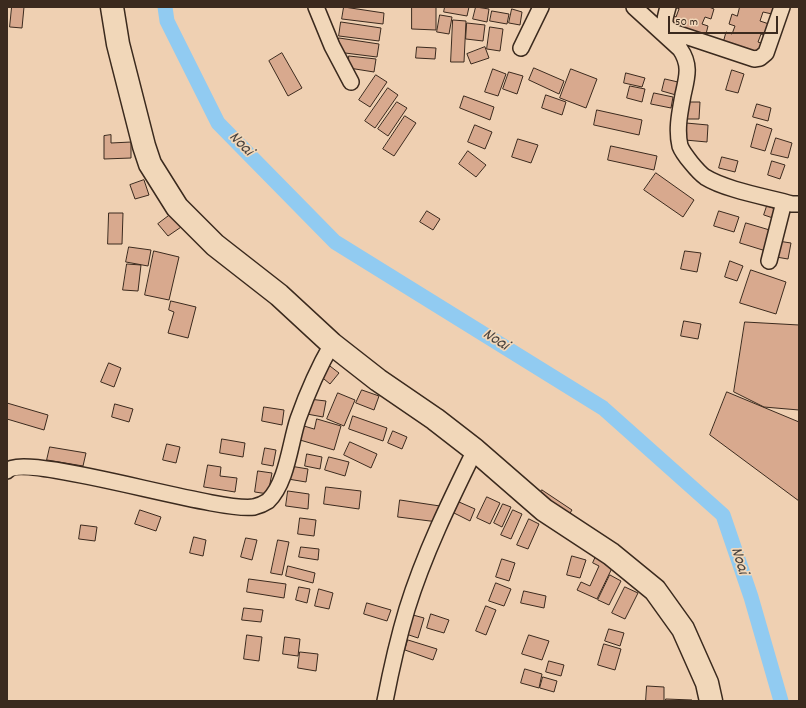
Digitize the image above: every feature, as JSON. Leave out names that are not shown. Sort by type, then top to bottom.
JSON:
[{"type":"street","points":[[112,7],[118,44],[144,146],[150,164],[177,207],[215,245],[279,295],[332,344],[378,380],[435,419],[475,450],[544,510],[611,554],[655,590],[683,629],[707,683],[711,701]]},
{"type":"street","points":[[316,7],[332,46],[351,82]]},
{"type":"street","points":[[522,48],[541,7]]},
{"type":"street","points":[[634,7],[680,48],[687,63],[687,77],[678,123],[680,147],[689,161],[704,176],[728,187],[792,203],[769,261]]},
{"type":"street","points":[[668,7],[665,24],[667,28],[673,32],[754,59],[760,58],[766,53],[782,7]]},
{"type":"street","points":[[7,471],[9,468],[15,467],[44,469],[116,482],[215,503],[238,507],[255,507],[267,502],[276,491],[283,474],[310,385],[332,344]]},
{"type":"street","points":[[385,701],[407,609],[428,552],[475,450]]},
{"type":"building","points":[[12,7],[24,7],[22,28],[10,27]]},
{"type":"building","points":[[344,7],[384,13],[383,24],[342,19]]},
{"type":"building","points":[[412,7],[436,7],[436,30],[412,29]]},
{"type":"building","points":[[445,7],[469,7],[467,16],[444,12]]},
{"type":"building","points":[[476,7],[489,9],[487,22],[473,19]]},
{"type":"building","points":[[674,7],[709,7],[714,9],[711,19],[705,17],[702,24],[708,26],[705,38],[668,27],[672,15],[676,17],[679,9]]},
{"type":"building","points":[[740,7],[775,7],[772,14],[763,12],[760,21],[769,24],[765,36],[761,34],[758,42],[763,44],[759,55],[723,43],[726,32],[732,34],[735,26],[729,24],[732,14],[737,16]]},
{"type":"building","points":[[512,9],[522,12],[520,25],[509,23]]},
{"type":"building","points":[[492,11],[509,14],[507,24],[490,21]]},
{"type":"building","points":[[440,15],[452,17],[449,34],[437,32]]},
{"type":"building","points":[[453,20],[466,21],[464,62],[451,62]]},
{"type":"building","points":[[341,22],[381,28],[379,41],[339,36]]},
{"type":"building","points":[[467,23],[485,25],[483,41],[466,39]]},
{"type":"building","points":[[490,27],[503,29],[500,51],[487,49]]},
{"type":"building","points":[[339,38],[379,44],[377,57],[337,52]]},
{"type":"building","points":[[417,47],[436,48],[435,59],[416,58]]},
{"type":"building","points":[[485,47],[489,58],[471,64],[467,54]]},
{"type":"building","points":[[282,53],[302,88],[288,96],[269,61]]},
{"type":"building","points":[[349,56],[376,59],[374,72],[349,68]]},
{"type":"building","points":[[534,68],[564,81],[559,94],[529,80]]},
{"type":"building","points":[[493,69],[506,74],[498,96],[485,92]]},
{"type":"building","points":[[571,69],[597,79],[586,108],[560,98]]},
{"type":"building","points":[[732,70],[744,74],[738,93],[726,90]]},
{"type":"building","points":[[509,72],[523,76],[517,94],[503,89]]},
{"type":"building","points":[[626,73],[645,78],[642,87],[624,83]]},
{"type":"building","points":[[376,75],[387,82],[370,107],[359,100]]},
{"type":"building","points":[[665,79],[678,82],[676,95],[662,91]]},
{"type":"building","points":[[630,86],[645,89],[642,102],[627,98]]},
{"type":"building","points":[[388,88],[398,95],[375,128],[365,121]]},
{"type":"building","points":[[654,93],[673,97],[671,108],[651,104]]},
{"type":"building","points":[[546,95],[566,102],[562,115],[542,108]]},
{"type":"building","points":[[464,96],[494,107],[490,120],[460,108]]},
{"type":"building","points":[[397,102],[407,108],[388,136],[378,129]]},
{"type":"building","points":[[685,102],[700,102],[699,119],[685,119]]},
{"type":"building","points":[[757,104],[771,108],[768,121],[753,117]]},
{"type":"building","points":[[597,110],[642,120],[639,135],[594,125]]},
{"type":"building","points":[[405,116],[416,123],[394,156],[383,149]]},
{"type":"building","points":[[686,123],[708,125],[707,142],[685,140]]},
{"type":"building","points":[[757,124],[772,129],[765,151],[751,147]]},
{"type":"building","points":[[475,125],[492,132],[485,149],[468,142]]},
{"type":"building","points":[[111,135],[111,143],[131,142],[131,158],[104,159],[104,136]]},
{"type":"building","points":[[776,138],[792,143],[788,158],[771,154]]},
{"type":"building","points":[[518,139],[538,145],[531,163],[512,157]]},
{"type":"building","points":[[611,146],[657,156],[654,170],[608,160]]},
{"type":"building","points":[[468,151],[486,165],[476,177],[459,164]]},
{"type":"building","points":[[722,157],[738,161],[735,172],[719,168]]},
{"type":"building","points":[[772,161],[785,165],[780,179],[768,175]]},
{"type":"building","points":[[656,173],[694,200],[683,217],[644,190]]},
{"type":"building","points":[[144,180],[149,195],[135,199],[130,185]]},
{"type":"building","points":[[767,206],[779,210],[776,219],[764,215]]},
{"type":"building","points":[[427,211],[440,219],[433,230],[420,222]]},
{"type":"building","points":[[719,211],[739,217],[734,232],[714,226]]},
{"type":"building","points":[[174,212],[184,225],[168,236],[158,224]]},
{"type":"building","points":[[109,213],[123,213],[122,244],[108,244]]},
{"type":"building","points":[[746,223],[773,231],[766,251],[740,243]]},
{"type":"building","points":[[778,241],[791,243],[788,259],[776,257]]},
{"type":"building","points":[[129,247],[151,250],[148,266],[126,262]]},
{"type":"building","points":[[154,251],[179,257],[169,300],[145,295]]},
{"type":"building","points":[[685,251],[701,253],[697,272],[681,269]]},
{"type":"building","points":[[730,261],[743,266],[737,281],[725,277]]},
{"type":"building","points":[[127,264],[141,265],[138,291],[123,290]]},
{"type":"building","points":[[751,270],[786,282],[776,314],[740,303]]},
{"type":"building","points":[[171,301],[196,307],[188,338],[168,333],[174,312],[169,310]]},
{"type":"building","points":[[684,321],[701,324],[698,339],[681,336]]},
{"type":"building","points":[[745,322],[799,325],[799,410],[764,407],[734,392]]},
{"type":"building","points":[[109,363],[121,368],[114,387],[101,382]]},
{"type":"building","points":[[326,363],[339,373],[330,384],[318,374]]},
{"type":"building","points":[[362,390],[379,396],[374,410],[356,403]]},
{"type":"building","points":[[727,392],[799,422],[799,501],[710,435]]},
{"type":"building","points":[[338,393],[355,400],[344,426],[327,419]]},
{"type":"building","points":[[309,399],[326,401],[323,417],[307,414]]},
{"type":"building","points":[[7,403],[48,415],[44,430],[7,419]]},
{"type":"building","points":[[115,404],[133,409],[129,422],[112,417]]},
{"type":"building","points":[[264,407],[284,410],[282,425],[262,421]]},
{"type":"building","points":[[353,416],[387,428],[383,441],[349,429]]},
{"type":"building","points":[[317,419],[341,426],[334,450],[300,440],[304,426],[314,429]]},
{"type":"building","points":[[393,431],[407,437],[402,449],[388,443]]},
{"type":"building","points":[[222,439],[245,443],[243,457],[220,453]]},
{"type":"building","points":[[350,442],[377,454],[371,468],[344,455]]},
{"type":"building","points":[[167,444],[180,447],[176,463],[163,460]]},
{"type":"building","points":[[50,447],[86,453],[83,466],[47,460]]},
{"type":"building","points":[[265,448],[276,450],[273,466],[262,464]]},
{"type":"building","points":[[307,454],[322,457],[320,469],[305,466]]},
{"type":"building","points":[[329,457],[349,462],[345,476],[325,470]]},
{"type":"building","points":[[208,465],[221,467],[220,476],[237,478],[235,492],[204,487]]},
{"type":"building","points":[[290,466],[308,469],[306,482],[288,479]]},
{"type":"building","points":[[258,471],[272,473],[268,494],[255,492]]},
{"type":"building","points":[[326,487],[361,491],[359,509],[324,504]]},
{"type":"building","points":[[542,490],[572,510],[565,521],[535,501]]},
{"type":"building","points":[[288,491],[309,494],[308,509],[286,506]]},
{"type":"building","points":[[487,497],[500,503],[490,524],[477,518]]},
{"type":"building","points":[[400,500],[440,506],[438,522],[398,517]]},
{"type":"building","points":[[459,502],[475,509],[470,521],[454,513]]},
{"type":"building","points":[[503,504],[511,507],[502,527],[494,523]]},
{"type":"building","points":[[140,510],[161,517],[156,531],[135,524]]},
{"type":"building","points":[[513,510],[522,514],[511,539],[501,535]]},
{"type":"building","points":[[300,518],[316,520],[314,536],[298,534]]},
{"type":"building","points":[[529,519],[539,524],[528,549],[517,545]]},
{"type":"building","points":[[81,525],[97,527],[95,541],[79,539]]},
{"type":"building","points":[[194,537],[206,540],[203,556],[190,553]]},
{"type":"building","points":[[246,538],[257,540],[252,560],[241,557]]},
{"type":"building","points":[[278,540],[289,542],[282,575],[271,573]]},
{"type":"building","points":[[301,547],[319,549],[318,560],[299,557]]},
{"type":"building","points":[[572,556],[586,560],[580,578],[567,575]]},
{"type":"building","points":[[596,556],[614,564],[597,599],[577,590],[581,582],[590,586],[599,566],[593,563]]},
{"type":"building","points":[[502,559],[515,563],[509,581],[496,577]]},
{"type":"building","points":[[288,566],[315,573],[313,583],[286,576]]},
{"type":"building","points":[[610,575],[621,581],[609,605],[598,600]]},
{"type":"building","points":[[249,579],[286,584],[284,598],[247,592]]},
{"type":"building","points":[[496,583],[511,589],[504,606],[489,601]]},
{"type":"building","points":[[299,587],[310,589],[307,603],[296,600]]},
{"type":"building","points":[[625,587],[638,593],[625,619],[612,613]]},
{"type":"building","points":[[319,589],[333,593],[329,609],[315,606]]},
{"type":"building","points":[[524,591],[546,596],[544,608],[521,603]]},
{"type":"building","points":[[367,603],[391,610],[387,621],[364,614]]},
{"type":"building","points":[[486,606],[496,610],[486,635],[476,631]]},
{"type":"building","points":[[244,608],[263,610],[261,622],[242,620]]},
{"type":"building","points":[[431,614],[449,620],[444,633],[427,628]]},
{"type":"building","points":[[413,615],[424,618],[418,638],[406,634]]},
{"type":"building","points":[[609,629],[624,633],[620,646],[605,641]]},
{"type":"building","points":[[247,635],[262,637],[259,661],[244,659]]},
{"type":"building","points":[[529,635],[549,641],[542,660],[522,654]]},
{"type":"building","points":[[285,637],[300,639],[298,656],[283,654]]},
{"type":"building","points":[[408,640],[437,649],[433,660],[405,650]]},
{"type":"building","points":[[604,644],[621,649],[615,670],[598,665]]},
{"type":"building","points":[[300,652],[318,654],[316,671],[298,668]]},
{"type":"building","points":[[549,661],[564,665],[561,676],[546,672]]},
{"type":"building","points":[[525,669],[542,674],[539,688],[521,683]]},
{"type":"building","points":[[543,677],[557,681],[554,692],[540,688]]},
{"type":"building","points":[[647,686],[664,687],[664,701],[646,701]]},
{"type":"building","points":[[666,699],[692,700],[692,701],[666,701]]},
{"type":"waterway","name":"Noai","points":[[165,7],[167,21],[218,123],[335,242],[603,408],[723,515],[751,597],[781,701]]}]
